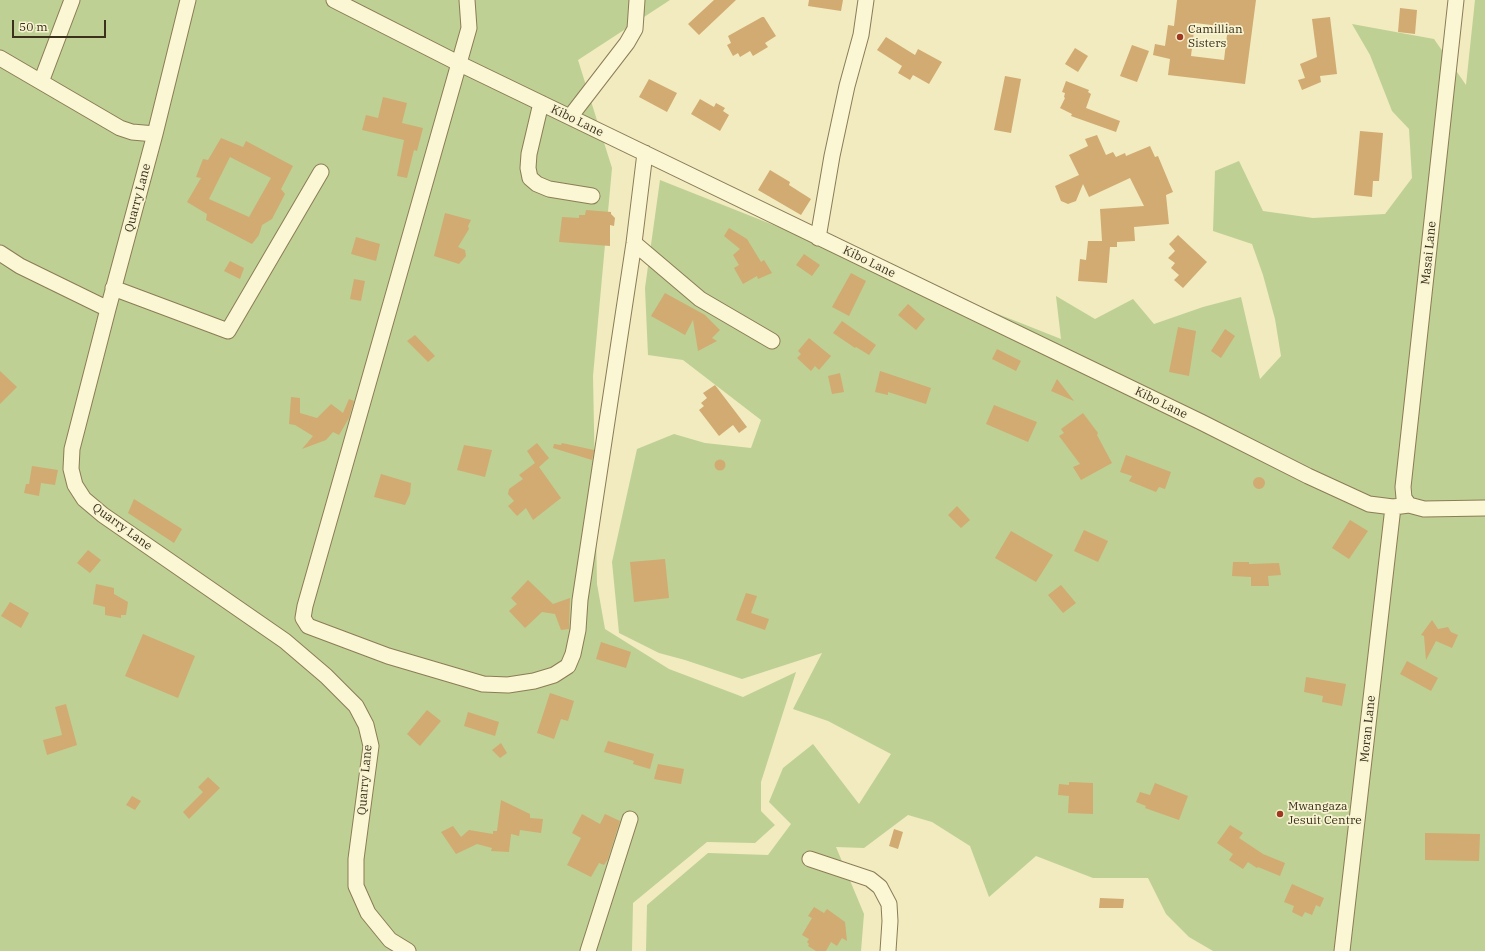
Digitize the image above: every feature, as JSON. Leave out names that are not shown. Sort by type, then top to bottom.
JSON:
[{"type":"street","points":[[41,82],[72,0]]},
{"type":"street","name":"Quarry Lane","points":[[188,0],[155,134],[113,288],[72,449],[71,469],[75,485],[84,499],[103,515],[285,641],[326,676],[356,706],[366,725],[371,746],[356,859],[356,886],[368,913],[390,940],[408,951]]},
{"type":"street","name":"Kibo Lane","points":[[334,0],[458,63],[1201,422],[1308,476],[1369,504],[1393,506],[1409,505],[1424,509],[1485,508]]},
{"type":"street","points":[[467,0],[469,28],[305,606],[303,618],[308,626],[388,656],[483,684],[508,685],[534,681],[554,675],[568,666],[573,654],[578,630],[580,600],[634,244],[645,153]]},
{"type":"street","points":[[570,117],[627,43],[635,29],[638,0]]},
{"type":"street","points":[[818,238],[832,156],[847,86],[861,35],[866,0]]},
{"type":"street","name":"Masai Lane","points":[[1409,505],[1404,498],[1403,487],[1456,0]]},
{"type":"street","points":[[0,58],[120,128],[132,132],[155,134]]},
{"type":"street","points":[[541,103],[529,154],[528,168],[530,178],[536,184],[549,189],[592,196]]},
{"type":"street","points":[[113,288],[228,331],[321,172]]},
{"type":"street","points":[[634,244],[700,299],[772,341]]},
{"type":"street","points":[[0,253],[20,266],[108,309]]},
{"type":"street","name":"Moran Lane","points":[[1342,951],[1393,506]]},
{"type":"street","points":[[588,951],[630,819]]},
{"type":"street","points":[[810,859],[870,879],[880,887],[889,904],[890,921],[888,951]]},
{"type":"green space","points":[[0,0],[670,0],[578,60],[612,168],[593,376],[597,584],[605,629],[669,669],[743,697],[796,672],[761,782],[761,811],[775,825],[755,843],[707,842],[633,903],[632,951],[0,951]]},
{"type":"green space","points":[[1475,0],[1485,0],[1485,951],[1213,951],[1189,937],[1166,914],[1148,878],[1093,878],[1036,856],[989,897],[970,846],[932,822],[908,815],[864,848],[836,847],[864,914],[861,951],[646,951],[647,905],[708,853],[768,855],[791,824],[769,802],[783,768],[813,744],[859,804],[891,754],[828,721],[793,709],[822,653],[742,679],[659,653],[619,633],[612,562],[637,449],[674,434],[705,443],[751,448],[761,420],[683,360],[648,355],[645,288],[660,180],[1061,339],[1056,296],[1095,319],[1133,299],[1154,324],[1203,307],[1241,297],[1260,379],[1281,356],[1275,319],[1263,275],[1252,244],[1213,231],[1215,171],[1239,161],[1263,211],[1313,218],[1385,214],[1412,178],[1409,129],[1392,111],[1370,55],[1352,24],[1434,39],[1466,85]]},
{"type":"building","points":[[714,0],[736,0],[699,35],[688,24]]},
{"type":"building","points":[[809,0],[843,0],[841,11],[808,6]]},
{"type":"building","name":"Camillian Sisters","points":[[1177,0],[1256,0],[1245,84],[1168,75],[1170,59],[1153,55],[1155,44],[1165,46],[1168,25],[1174,26]],"holes":[[[1195,23],[1228,27],[1224,60],[1191,56]]]},
{"type":"building","points":[[1400,8],[1417,10],[1415,34],[1398,32]]},
{"type":"building","points":[[764,17],[776,36],[765,43],[768,47],[753,56],[750,51],[740,57],[738,53],[733,56],[727,45],[731,43],[728,36]]},
{"type":"building","points":[[1330,17],[1337,74],[1320,76],[1321,82],[1302,90],[1298,80],[1305,78],[1300,64],[1317,57],[1312,19]]},
{"type":"building","points":[[886,37],[915,55],[918,49],[942,62],[929,84],[913,75],[910,80],[898,73],[902,66],[877,50]]},
{"type":"building","points":[[1132,45],[1149,51],[1137,82],[1120,76]]},
{"type":"building","points":[[1075,48],[1088,56],[1078,72],[1065,64]]},
{"type":"building","points":[[1005,76],[1021,79],[1011,133],[994,130]]},
{"type":"building","points":[[649,79],[677,93],[667,112],[639,97]]},
{"type":"building","points":[[1066,81],[1089,90],[1088,92],[1091,94],[1086,108],[1120,121],[1116,132],[1071,116],[1072,114],[1060,108],[1065,98],[1065,93],[1062,92]]},
{"type":"building","points":[[383,97],[407,103],[402,123],[423,128],[417,151],[414,150],[407,178],[397,176],[404,140],[362,130],[366,115],[378,118]]},
{"type":"building","points":[[700,99],[714,107],[716,103],[725,108],[723,111],[729,115],[720,131],[691,114]]},
{"type":"building","points":[[1360,131],[1383,133],[1379,181],[1373,181],[1372,197],[1354,195]]},
{"type":"building","points":[[1097,135],[1106,155],[1113,152],[1116,157],[1125,153],[1126,156],[1150,146],[1155,157],[1158,156],[1173,192],[1166,195],[1169,224],[1134,227],[1135,241],[1117,242],[1117,247],[1110,247],[1107,283],[1078,281],[1080,259],[1086,260],[1088,241],[1102,241],[1100,209],[1144,206],[1130,178],[1089,197],[1083,184],[1076,201],[1068,204],[1061,201],[1055,186],[1079,175],[1069,155],[1088,146],[1085,139]]},
{"type":"building","points":[[221,138],[243,147],[246,141],[293,166],[281,189],[285,194],[272,219],[262,225],[259,235],[252,244],[206,220],[207,214],[187,202],[201,178],[196,177],[203,159],[208,160]],"holes":[[[230,157],[271,178],[249,217],[209,199]]]},
{"type":"building","points":[[770,170],[790,182],[789,185],[811,199],[801,215],[758,190]]},
{"type":"building","points":[[586,210],[611,212],[615,218],[614,226],[610,225],[610,246],[559,242],[562,217],[579,218],[579,215],[585,215]]},
{"type":"building","points":[[445,213],[471,220],[468,226],[469,229],[458,247],[465,250],[466,256],[459,264],[434,256]]},
{"type":"building","points":[[729,228],[747,239],[761,262],[764,260],[772,273],[758,279],[757,276],[743,284],[734,268],[739,265],[733,255],[740,249],[724,236]]},
{"type":"building","points":[[1178,235],[1207,262],[1183,288],[1174,280],[1179,275],[1171,268],[1175,263],[1168,258],[1175,251],[1169,244]]},
{"type":"building","points":[[356,237],[380,244],[376,261],[351,254]]},
{"type":"building","points":[[804,254],[820,265],[812,276],[796,265]]},
{"type":"building","points":[[230,261],[244,268],[240,279],[224,271]]},
{"type":"building","points":[[851,273],[866,281],[849,316],[832,307]]},
{"type":"building","points":[[354,279],[365,281],[361,301],[350,299]]},
{"type":"building","points":[[665,293],[705,315],[720,330],[712,338],[717,341],[698,351],[693,320],[685,335],[651,316]]},
{"type":"building","points":[[908,304],[925,319],[916,330],[898,315]]},
{"type":"building","points":[[842,321],[876,345],[869,355],[856,347],[855,348],[833,333]]},
{"type":"building","points":[[1178,327],[1196,331],[1189,376],[1169,372]]},
{"type":"building","points":[[1225,329],[1235,336],[1221,358],[1211,351]]},
{"type":"building","points":[[415,335],[435,356],[428,362],[407,341]]},
{"type":"building","points":[[809,338],[831,356],[819,370],[815,366],[811,371],[797,358],[801,354],[798,351]]},
{"type":"building","points":[[997,349],[1021,361],[1016,371],[992,359]]},
{"type":"building","points":[[0,371],[17,387],[0,404]]},
{"type":"building","points":[[880,371],[931,388],[926,404],[888,392],[888,395],[875,392]]},
{"type":"building","points":[[840,373],[844,392],[832,394],[828,376]]},
{"type":"building","points":[[1057,379],[1074,401],[1051,391]]},
{"type":"building","points":[[715,385],[747,427],[739,433],[733,425],[719,436],[699,410],[704,406],[701,403],[707,398],[703,393]]},
{"type":"building","points":[[291,397],[300,398],[300,413],[317,418],[331,404],[343,413],[349,399],[354,401],[349,418],[339,435],[333,432],[326,440],[302,449],[313,436],[295,425],[289,424]]},
{"type":"building","points":[[994,405],[1037,422],[1028,442],[986,424]]},
{"type":"building","points":[[1083,413],[1098,433],[1097,435],[1112,463],[1081,480],[1073,467],[1080,464],[1059,436],[1064,433],[1061,429]]},
{"type":"building","points":[[537,443],[549,458],[539,467],[561,498],[533,520],[526,508],[517,516],[508,506],[514,501],[508,494],[509,489],[523,479],[519,475],[535,463],[527,451]]},
{"type":"building","points":[[562,443],[594,450],[592,460],[553,448],[554,444],[561,445]]},
{"type":"building","points":[[464,445],[492,450],[485,477],[457,470]]},
{"type":"building","points":[[1126,455],[1171,472],[1165,489],[1159,487],[1156,492],[1129,481],[1132,476],[1120,472]]},
{"type":"building","points":[[720,459],[724,461],[726,465],[724,469],[720,471],[716,469],[714,465],[716,461]]},
{"type":"building","points":[[32,466],[58,470],[55,485],[41,483],[39,496],[24,493],[26,484],[29,484]]},
{"type":"building","points":[[381,474],[411,483],[410,494],[405,505],[374,497]]},
{"type":"building","points":[[1257,477],[1261,477],[1265,483],[1261,489],[1257,489],[1253,485],[1253,481]]},
{"type":"building","points":[[134,499],[182,529],[174,543],[128,513]]},
{"type":"building","points":[[957,506],[970,520],[961,528],[948,515]]},
{"type":"building","points":[[1350,520],[1368,531],[1349,559],[1332,548]]},
{"type":"building","points":[[1084,530],[1108,541],[1098,562],[1074,551]]},
{"type":"building","points":[[1011,531],[1053,555],[1036,582],[995,558]]},
{"type":"building","points":[[88,550],[101,560],[90,573],[77,563]]},
{"type":"building","points":[[665,559],[669,598],[634,602],[630,562]]},
{"type":"building","points":[[1233,562],[1249,562],[1249,564],[1279,563],[1281,575],[1268,576],[1269,586],[1251,586],[1251,577],[1232,576]]},
{"type":"building","points":[[528,580],[553,604],[570,598],[569,629],[561,630],[555,614],[542,612],[525,628],[509,611],[517,604],[511,598]]},
{"type":"building","points":[[96,584],[114,588],[114,594],[128,602],[126,615],[121,615],[121,618],[105,615],[105,607],[93,604]]},
{"type":"building","points":[[1061,585],[1076,603],[1063,613],[1048,595]]},
{"type":"building","points":[[746,593],[757,596],[751,613],[769,619],[765,630],[736,620]]},
{"type":"building","points":[[10,602],[29,613],[21,628],[1,616]]},
{"type":"building","points":[[1432,620],[1438,629],[1448,627],[1451,632],[1458,635],[1452,648],[1436,641],[1426,660],[1424,636],[1421,635]]},
{"type":"building","points":[[143,634],[195,656],[178,698],[125,676]]},
{"type":"building","points":[[601,642],[631,652],[626,668],[596,659]]},
{"type":"building","points":[[1407,661],[1438,678],[1431,691],[1400,674]]},
{"type":"building","points":[[1306,677],[1346,684],[1342,706],[1322,702],[1323,696],[1304,692]]},
{"type":"building","points":[[550,693],[574,701],[568,721],[561,719],[554,739],[537,733]]},
{"type":"building","points":[[66,704],[77,745],[47,755],[43,740],[62,735],[55,707]]},
{"type":"building","points":[[427,710],[441,721],[420,746],[407,734]]},
{"type":"building","points":[[468,712],[499,722],[495,736],[464,726]]},
{"type":"building","points":[[608,741],[654,754],[650,769],[633,764],[634,761],[604,752]]},
{"type":"building","points":[[501,743],[507,753],[500,758],[492,750]]},
{"type":"building","points":[[658,764],[684,769],[681,784],[654,779]]},
{"type":"building","points":[[208,777],[220,788],[189,819],[183,812],[203,792],[198,787]]},
{"type":"building","points":[[1069,782],[1093,783],[1093,814],[1068,813],[1069,796],[1058,795],[1059,784],[1069,785]]},
{"type":"building","points":[[1155,783],[1188,796],[1179,820],[1145,808],[1146,806],[1136,802],[1140,792],[1150,795]]},
{"type":"building","points":[[132,796],[141,801],[135,810],[126,805]]},
{"type":"building","points":[[501,800],[530,814],[530,818],[543,819],[541,833],[520,830],[519,836],[511,834],[509,852],[491,851],[492,848],[477,844],[456,854],[441,832],[453,826],[461,837],[469,830],[493,834],[493,831],[497,831]]},
{"type":"building","points":[[582,814],[600,824],[605,814],[620,821],[608,859],[604,865],[599,863],[591,877],[567,865],[581,838],[572,833]]},
{"type":"building","points":[[1230,825],[1243,833],[1239,838],[1263,854],[1285,863],[1280,876],[1258,867],[1257,868],[1248,862],[1243,869],[1229,860],[1233,854],[1217,843]]},
{"type":"building","points":[[894,829],[903,832],[898,849],[889,846]]},
{"type":"building","points":[[1425,833],[1480,834],[1479,861],[1425,860]]},
{"type":"building","points":[[1292,884],[1324,898],[1320,907],[1316,905],[1312,915],[1305,912],[1302,917],[1292,912],[1294,906],[1284,902]]},
{"type":"building","points":[[1100,898],[1124,899],[1123,908],[1099,908]]},
{"type":"building","points":[[814,907],[824,913],[827,909],[845,922],[847,941],[842,938],[837,946],[831,942],[826,951],[816,951],[808,946],[809,944],[807,942],[809,939],[802,935],[812,918],[808,916]]},
{"type":"place","name":"Camillian Sisters","points":[[1180,37]]},
{"type":"place","name":"Mwangaza Jesuit Centre","points":[[1280,814]]}]
